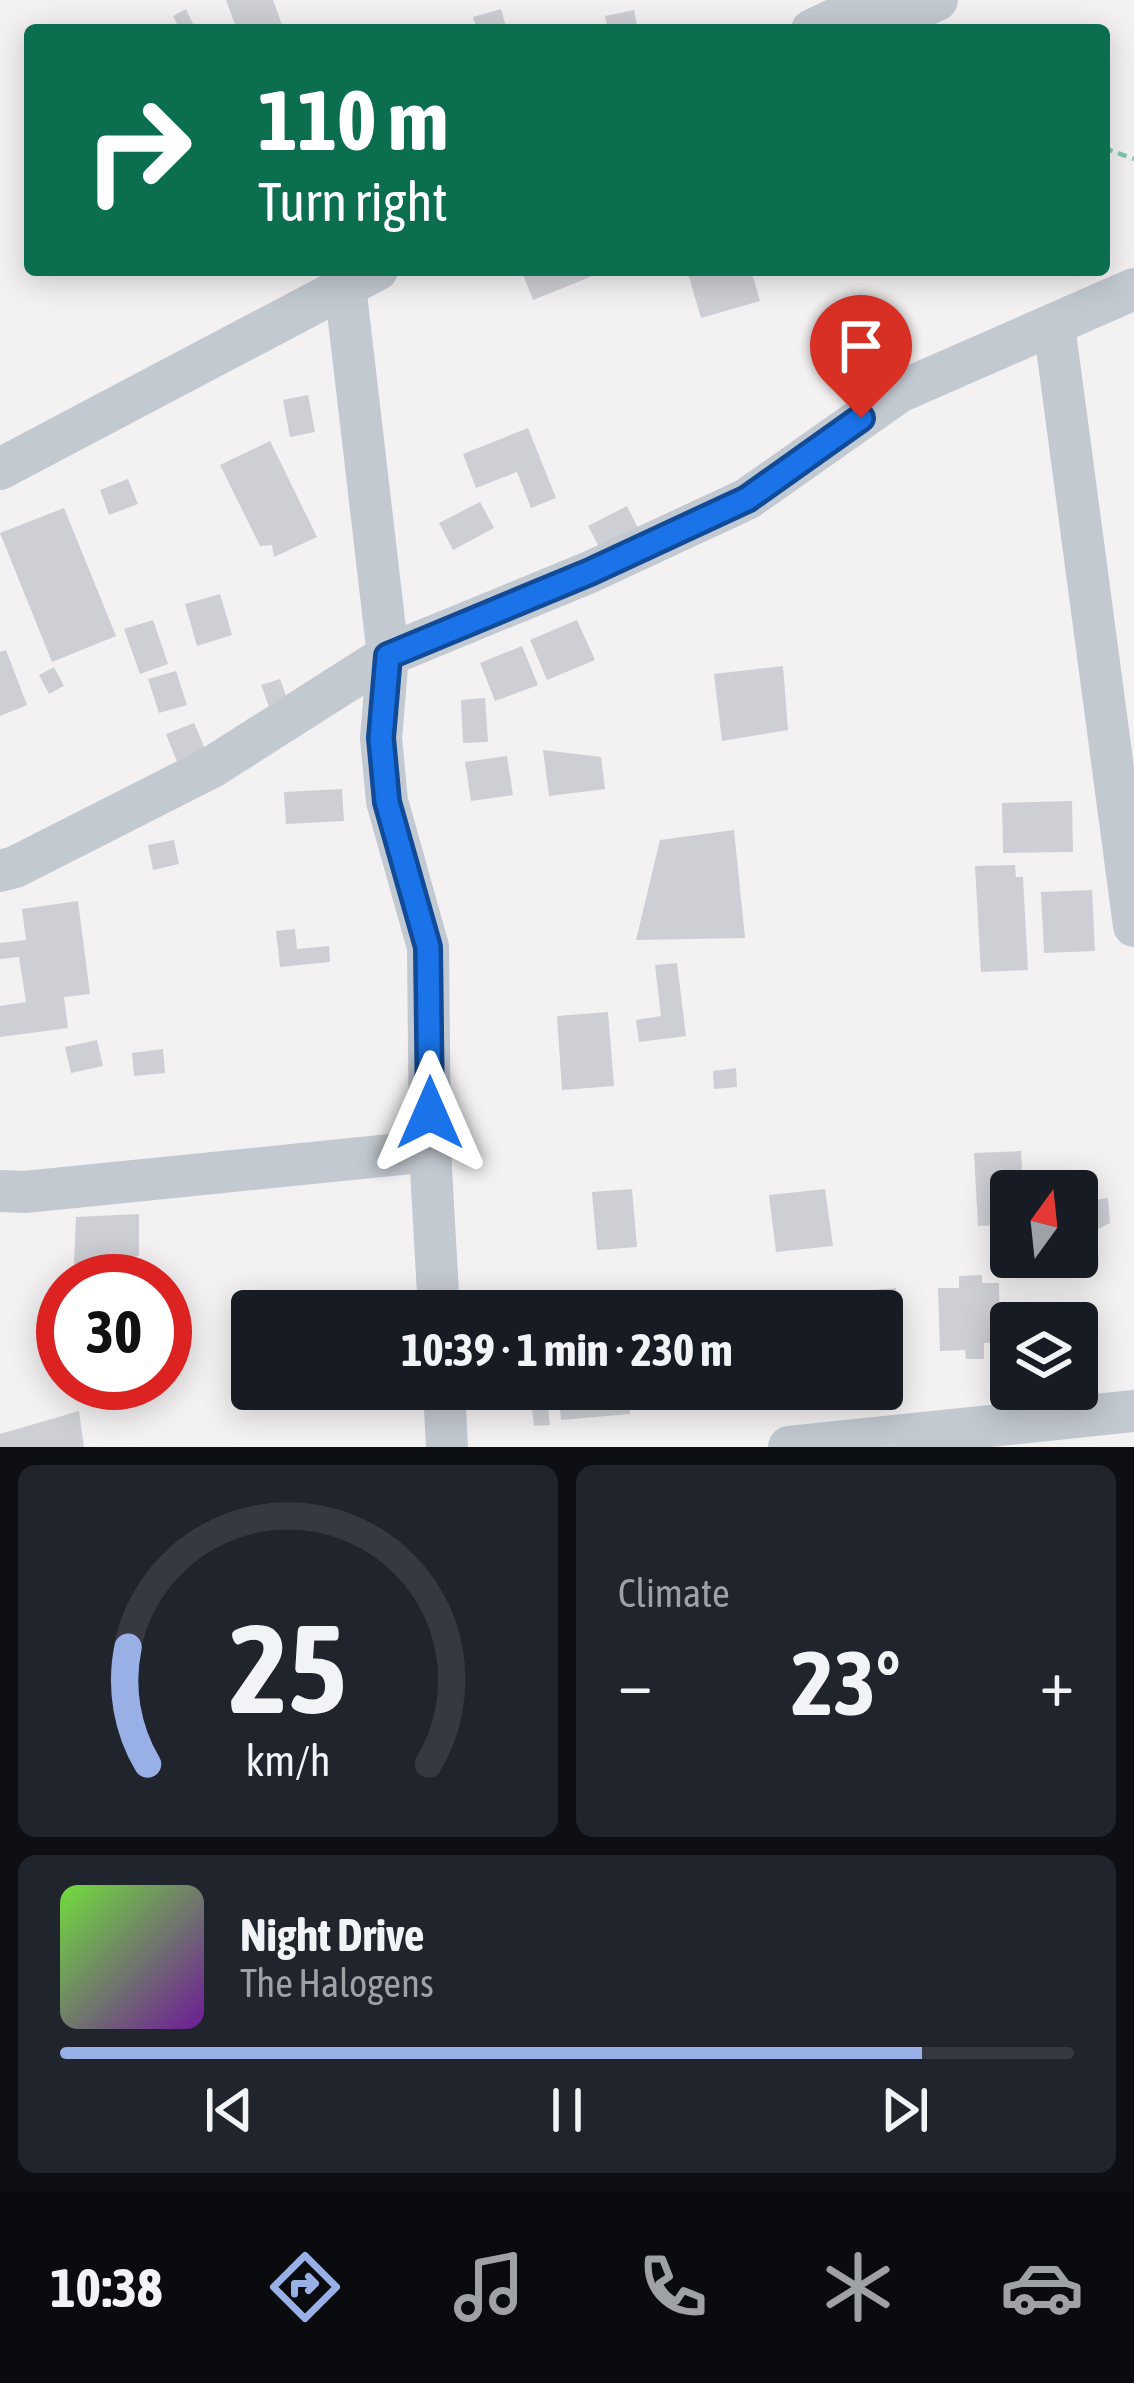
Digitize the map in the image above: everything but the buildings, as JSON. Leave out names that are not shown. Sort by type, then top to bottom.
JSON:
[{"type":"street","points":[[825,24],[876,0]]},
{"type":"street","points":[[886,24],[937,0]]},
{"type":"street","points":[[0,436],[346,276]]},
{"type":"street","points":[[0,469],[346,276]]},
{"type":"street","points":[[348,276],[388,656],[381,738],[387,802],[428,947],[430,1151],[438,1290]]},
{"type":"street","points":[[0,871],[212,767],[388,656],[590,572],[747,499],[899,392],[1134,289]]},
{"type":"street","points":[[1054,325],[1134,926]]},
{"type":"street","points":[[0,1191],[430,1151]]},
{"type":"street","points":[[445,1410],[447,1447]]},
{"type":"street","points":[[789,1447],[1134,1412]]},
{"type":"route","points":[[430,1113],[428,947],[387,802],[381,738],[388,656],[590,572],[747,499],[861,418]]}]
